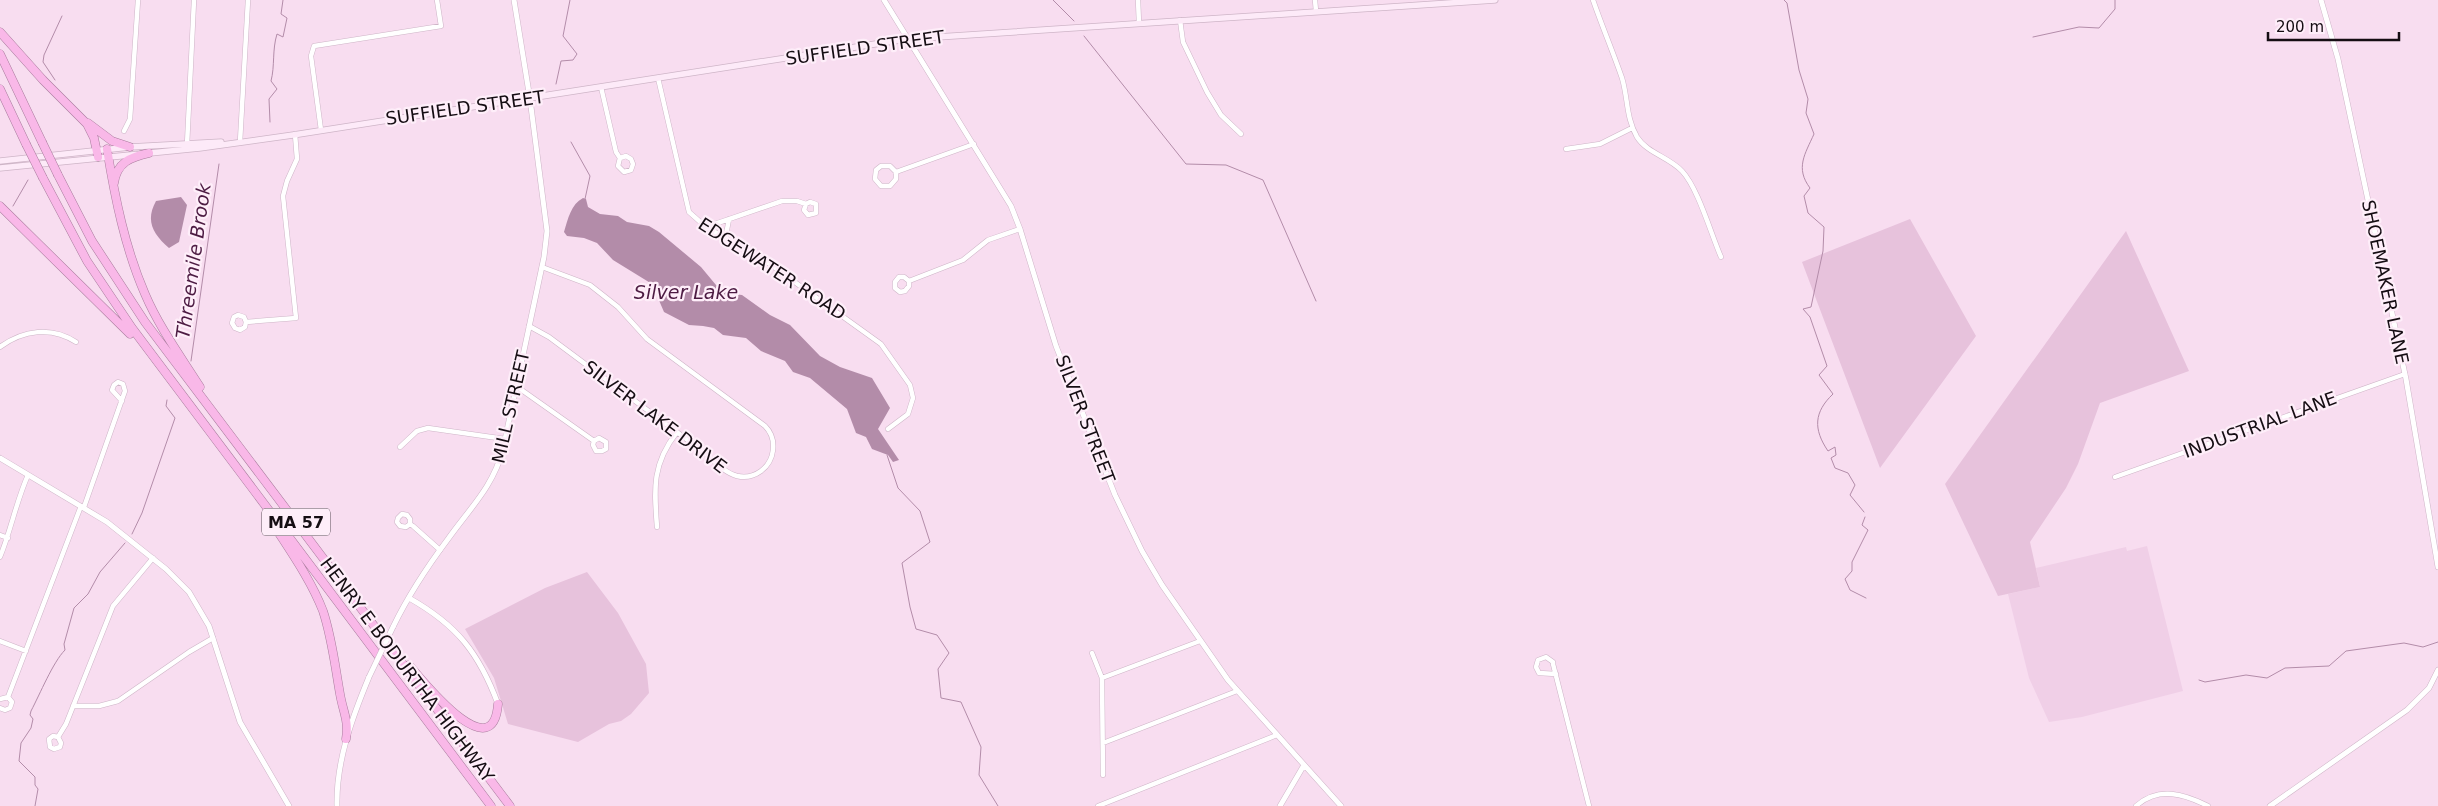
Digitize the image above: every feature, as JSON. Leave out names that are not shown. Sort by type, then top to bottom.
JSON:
[{"type":"highway","points":[[0,32],[51,88],[81,117],[112,141],[130,147]]},
{"type":"highway","name":"HENRY E BODURTHA HIGHWAY","points":[[0,54],[92,241],[122,288],[510,806]]},
{"type":"highway","name":"HENRY E BODURTHA HIGHWAY","points":[[0,89],[71,233],[100,281],[184,399],[491,806]]},
{"type":"highway","points":[[81,117],[92,134],[97,154]]},
{"type":"highway","points":[[113,190],[115,176],[123,162],[149,152]]},
{"type":"highway","points":[[107,153],[113,190],[131,259],[145,296],[171,342],[232,437]]},
{"type":"highway","points":[[0,200],[10,216]]},
{"type":"highway","points":[[0,206],[123,326],[184,399]]},
{"type":"highway","points":[[238,470],[298,563],[319,602],[329,632],[341,700],[348,720],[346,740]]},
{"type":"highway","points":[[358,604],[423,681],[461,719],[474,727],[486,727],[496,718],[498,704]]},
{"type":"main road","name":"SUFFIELD STREET","points":[[0,162],[107,153],[187,149],[240,142],[530,99],[907,39],[1180,20],[1279,16],[1316,11],[1452,1],[1495,0]]},
{"type":"main road","name":"SUFFIELD STREET","points":[[107,153],[130,147],[187,142],[240,142]]},
{"type":"main road","name":"SUFFIELD STREET","points":[[0,168],[97,154]]},
{"type":"street","points":[[124,131],[130,119],[138,0]]},
{"type":"street","points":[[187,149],[194,0]]},
{"type":"street","points":[[240,142],[248,0]]},
{"type":"street","points":[[320,130],[311,56],[314,46],[441,26],[437,0]]},
{"type":"street","name":"MILL STREET","points":[[338,806],[339,774],[346,740],[369,678],[409,598],[440,550],[492,481],[505,439],[547,241],[546,218],[530,99],[514,0]]},
{"type":"street","name":"SILVER STREET","points":[[884,0],[1008,200],[1020,229],[1051,333],[1122,513],[1152,570],[1200,641],[1237,691],[1341,806]]},
{"type":"street","points":[[1138,0],[1140,23]]},
{"type":"street","points":[[1315,0],[1316,11]]},
{"type":"street","points":[[1593,0],[1622,79],[1628,116],[1632,128],[1646,146],[1671,161],[1686,175],[1721,257]]},
{"type":"street","name":"SHOEMAKER LANE","points":[[2321,0],[2336,53],[2405,374],[2438,567]]},
{"type":"street","points":[[1180,20],[1183,42],[1207,92],[1221,115],[1241,134]]},
{"type":"street","name":"EDGEWATER ROAD","points":[[658,78],[686,204],[692,216],[725,240],[770,264],[882,344],[910,385],[913,398],[908,414],[888,429]]},
{"type":"street","points":[[602,87],[616,152],[620,158]]},
{"type":"street","points":[[1566,149],[1600,144],[1632,128]]},
{"type":"street","points":[[246,322],[296,318],[283,196],[286,181],[297,159],[295,134]]},
{"type":"street","points":[[896,172],[974,144]]},
{"type":"street","points":[[883,165],[890,166],[896,172],[895,181],[888,187],[881,186],[875,179],[876,170],[883,165]]},
{"type":"street","points":[[706,227],[782,201],[797,200],[806,204]]},
{"type":"street","points":[[725,240],[729,219]]},
{"type":"street","points":[[908,281],[963,260],[988,240],[1020,229]]},
{"type":"street","name":"SILVER LAKE DRIVE","points":[[529,326],[549,337],[677,432],[727,472],[736,476],[752,476],[768,464],[773,454],[774,444],[771,434],[761,423],[647,339],[618,307],[590,285],[542,267]]},
{"type":"street","points":[[0,347],[17,336],[44,331],[66,336],[76,342]]},
{"type":"street","name":"INDUSTRIAL LANE","points":[[2115,477],[2405,374]]},
{"type":"street","points":[[516,386],[594,441]]},
{"type":"street","points":[[8,697],[83,507],[122,401]]},
{"type":"street","points":[[400,447],[417,430],[428,428],[505,439]]},
{"type":"street","points":[[657,527],[655,494],[657,471],[662,453],[677,432]]},
{"type":"street","points":[[0,458],[120,531],[190,592],[203,613],[213,638],[240,722],[289,806]]},
{"type":"street","points":[[0,557],[8,538],[18,496],[28,475]]},
{"type":"street","points":[[410,524],[440,550]]},
{"type":"street","points":[[0,535],[8,538]]},
{"type":"street","points":[[58,737],[73,706],[112,606],[153,558]]},
{"type":"street","points":[[409,598],[438,615],[466,641],[484,670],[498,704]]},
{"type":"street","points":[[73,706],[95,706],[114,703],[213,638]]},
{"type":"street","points":[[0,641],[26,651]]},
{"type":"street","points":[[1102,678],[1200,641]]},
{"type":"street","points":[[1092,653],[1102,678],[1103,775]]},
{"type":"street","points":[[1556,674],[1539,673],[1536,667],[1538,660],[1544,657],[1550,659],[1556,674],[1589,806]]},
{"type":"street","points":[[2270,806],[2408,710],[2428,688],[2438,670]]},
{"type":"street","points":[[1103,743],[1237,691]]},
{"type":"street","points":[[0,699],[8,697]]},
{"type":"street","points":[[0,708],[5,710],[10,708],[12,702],[8,697]]},
{"type":"street","points":[[1098,806],[1277,735]]},
{"type":"street","points":[[1280,806],[1304,765]]},
{"type":"street","points":[[2136,806],[2151,797],[2170,793],[2186,796],[2208,806]]},
{"type":"shaded area","points":[[1910,219],[1976,336],[1880,468],[1802,262]]},
{"type":"shaded area","points":[[2126,231],[2189,371],[2100,403],[2078,464],[2066,488],[2030,542],[2040,587],[1998,596],[1945,484]]},
{"type":"shaded area","points":[[2147,546],[2183,691],[2082,717],[2049,722],[2029,678],[2008,594],[2040,587],[2036,568],[2126,547],[2127,551]]},
{"type":"shaded area","points":[[587,572],[618,613],[646,664],[649,693],[631,714],[621,721],[609,724],[578,742],[508,724],[494,678],[465,629],[545,588]]},
{"type":"water","points":[[181,197],[187,205],[179,242],[169,248],[152,227],[151,215],[156,201]]},
{"type":"water","name":"Silver Lake","points":[[583,198],[586,199],[588,207],[600,214],[618,216],[627,222],[649,226],[659,232],[701,267],[716,285],[733,294],[742,295],[770,315],[790,325],[820,356],[840,367],[872,378],[890,408],[878,429],[899,460],[893,462],[888,455],[872,449],[866,437],[856,433],[847,409],[810,378],[793,372],[785,361],[761,351],[746,338],[723,335],[714,328],[689,325],[664,312],[652,284],[613,260],[597,243],[584,238],[567,236],[564,232],[570,212]]},
{"type":"waterway","name":"Threemile Brook","points":[[270,122],[269,99],[277,89],[271,81],[275,40],[277,34],[283,37],[287,18],[281,14],[283,0]]},
{"type":"waterway","points":[[556,84],[561,61],[573,60],[577,54],[563,36],[570,0]]},
{"type":"waterway","points":[[1053,0],[1074,21]]},
{"type":"waterway","points":[[1784,0],[1787,3],[1799,70],[1808,99],[1806,113],[1814,134],[1807,148],[1802,167],[1805,181],[1810,188],[1804,196],[1808,213],[1824,227],[1823,251],[1811,307],[1803,309],[1810,317],[1827,366],[1819,375],[1833,394],[1822,407],[1819,414],[1818,428],[1828,451],[1835,447],[1836,455],[1831,458],[1835,468],[1848,473],[1855,485],[1850,495],[1864,512]]},
{"type":"waterway","points":[[2033,37],[2079,27],[2099,28],[2115,9],[2115,0]]},
{"type":"waterway","points":[[55,80],[43,62],[44,55],[62,16]]},
{"type":"waterway","points":[[1084,36],[1186,164],[1226,165],[1263,180],[1316,301]]},
{"type":"waterway","points":[[571,142],[590,176],[585,199]]},
{"type":"waterway","name":"Threemile Brook","points":[[191,361],[219,164]]},
{"type":"waterway","points":[[13,206],[28,180]]},
{"type":"waterway","name":"Threemile Brook","points":[[132,534],[142,513],[175,418],[166,406],[167,400]]},
{"type":"waterway","points":[[887,455],[898,488],[920,511],[930,542],[902,563],[916,629],[937,635],[949,653],[938,669],[941,698],[961,702],[981,747],[979,775],[998,806]]},
{"type":"waterway","points":[[1865,517],[1862,525],[1868,530],[1852,562],[1852,571],[1845,579],[1850,590],[1866,598]]},
{"type":"waterway","name":"Threemile Brook","points":[[35,806],[38,789],[35,785],[35,777],[19,761],[21,743],[31,728],[33,719],[30,715],[31,711],[51,670],[65,650],[64,644],[74,608],[88,594],[100,572],[125,543]]},
{"type":"waterway","points":[[2199,680],[2205,682],[2246,675],[2267,678],[2285,668],[2329,666],[2346,651],[2404,643],[2423,647],[2438,642]]}]
